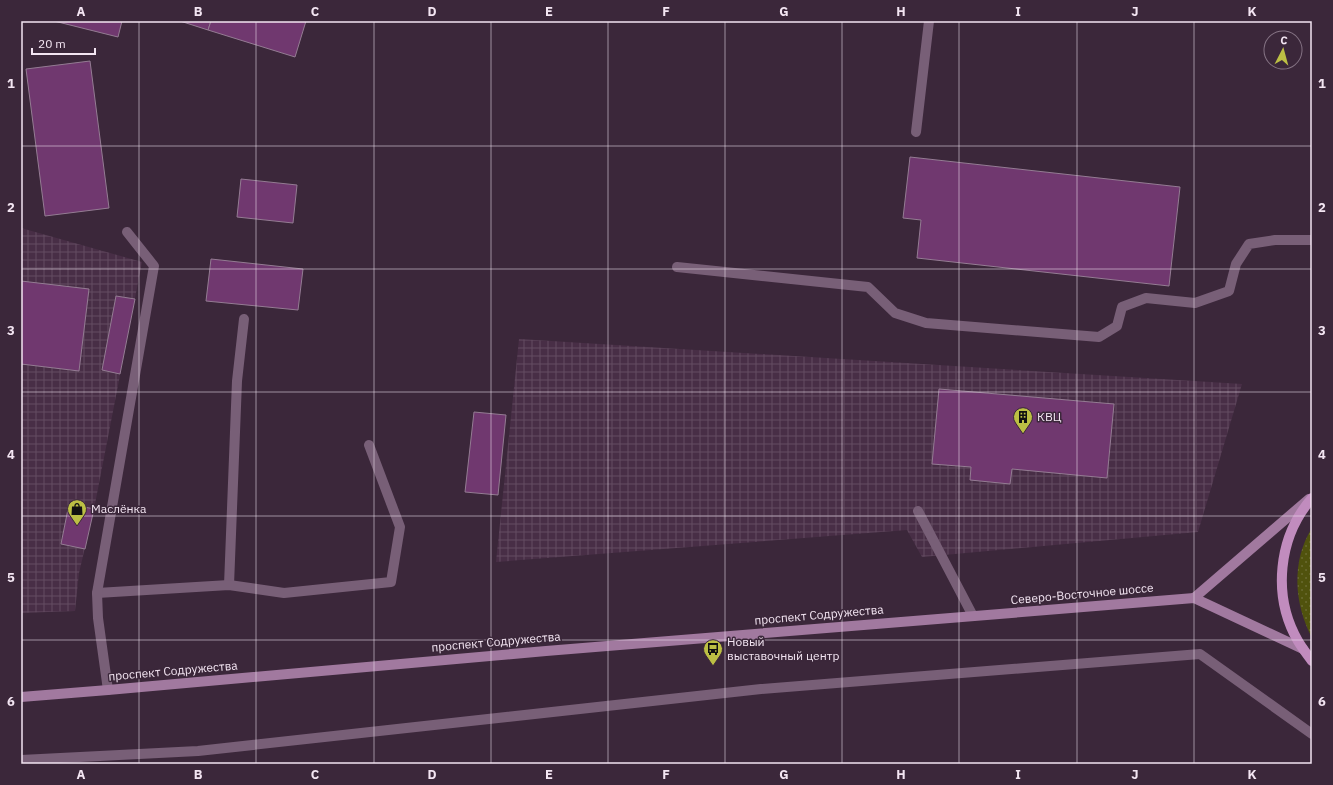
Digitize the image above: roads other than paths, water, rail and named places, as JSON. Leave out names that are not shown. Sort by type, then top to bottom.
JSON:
[{"type":"main road","name":"Северо-Восточное шоссе","points":[[1194,598],[1312,497]]},
{"type":"main road","name":"Северо-Восточное шоссе","points":[[1312,497],[1302,512],[1290,536],[1284,556],[1282,579],[1282,594],[1287,616],[1296,637],[1312,660]]},
{"type":"main road","name":"Северо-Восточное шоссе","points":[[973,616],[1194,598],[1303,649]]},
{"type":"main road","name":"проспект Содружества","points":[[21,697],[501,654],[973,616]]},
{"type":"street","points":[[916,132],[929,21]]},
{"type":"street","points":[[108,690],[98,618],[97,593],[154,266],[127,232]]},
{"type":"street","points":[[677,267],[868,287],[895,313],[926,322],[1099,337],[1117,326],[1122,307],[1146,298],[1195,303],[1229,291],[1236,264],[1249,244],[1275,240],[1312,240]]},
{"type":"street","points":[[228,585],[238,381],[244,319]]},
{"type":"street","points":[[97,593],[228,585],[284,593],[391,582],[400,527],[369,445]]},
{"type":"street","points":[[918,511],[973,616]]},
{"type":"street","points":[[21,760],[198,751],[761,690],[1200,654],[1312,734]]},
{"type":"place","name":"КВЦ","points":[[1023,434]]},
{"type":"place","name":"Маслёнка","points":[[77,526]]},
{"type":"place","name":"Новый выставочный центр","points":[[713,666]]}]
